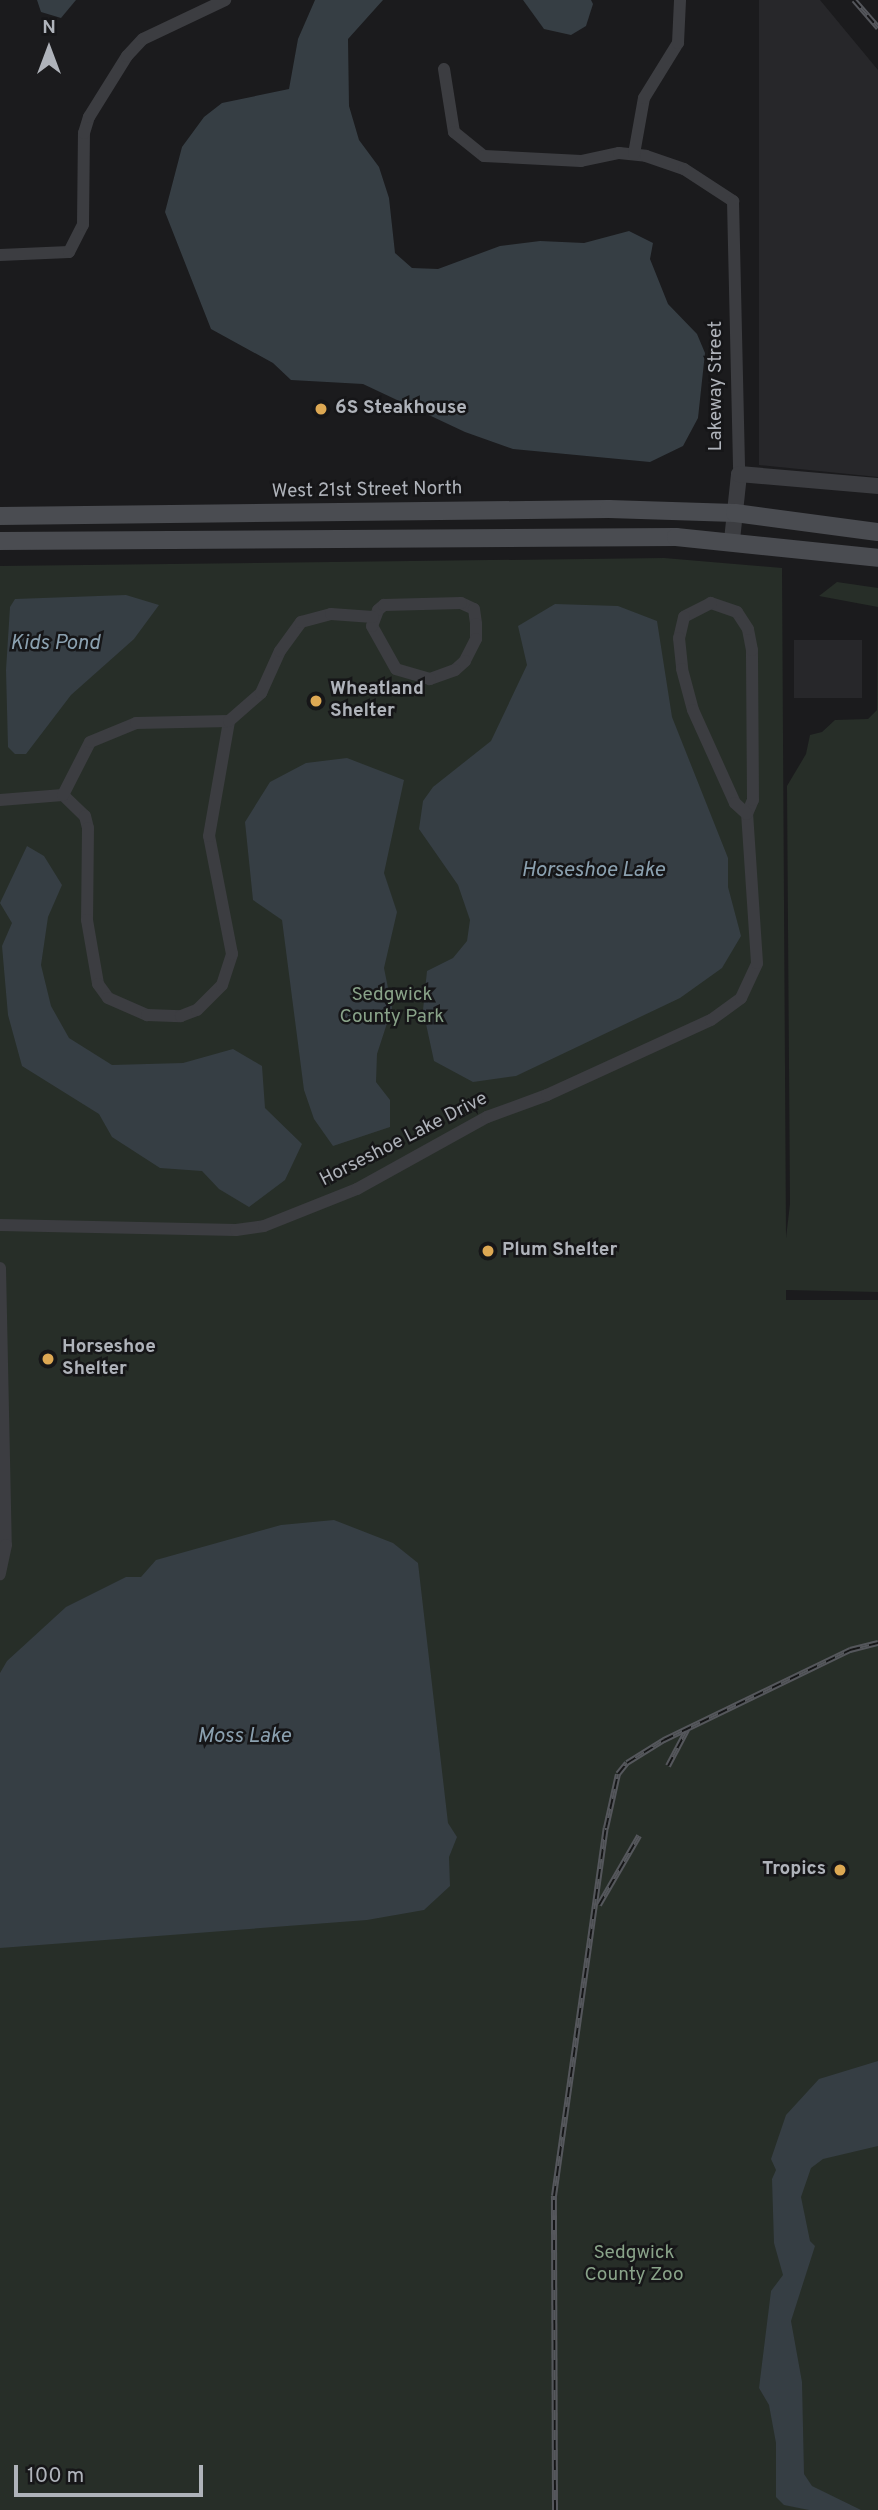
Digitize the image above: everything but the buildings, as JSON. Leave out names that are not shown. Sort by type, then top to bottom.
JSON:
[{"type":"main road","name":"West 21st Street North","points":[[0,516],[609,509],[735,513],[878,533]]},
{"type":"main road","points":[[0,541],[563,536],[732,540],[878,558]]},
{"type":"street","points":[[0,255],[69,252],[83,225],[84,132],[89,117],[127,56],[143,39],[225,0]]},
{"type":"street","points":[[444,69],[454,132],[484,156],[581,161],[634,154],[644,98],[678,43],[680,0]]},
{"type":"street","name":"Lakeway Street","points":[[634,154],[684,169],[733,201],[736,232],[739,474],[732,540]]},
{"type":"street","points":[[739,474],[878,486]]},
{"type":"street","points":[[461,603],[474,609],[476,639],[472,653],[455,670],[419,678],[396,669],[388,660],[372,626],[373,617],[384,605],[461,603]]},
{"type":"street","name":"Horseshoe Lake Drive","points":[[0,1225],[236,1230],[264,1226],[357,1189],[487,1117],[547,1095],[711,1020],[741,998],[757,963],[747,814],[753,800],[750,637],[737,612],[711,603],[684,617],[679,638],[682,669],[693,710],[735,803],[747,814]]},
{"type":"street","points":[[0,800],[64,795],[85,816],[88,828],[87,920],[98,984],[108,998],[147,1015],[181,1016],[198,1010],[222,985],[232,954],[209,836],[229,721],[261,693],[280,651],[301,622],[331,614],[373,617]]},
{"type":"street","points":[[64,795],[90,743],[99,736],[136,723],[229,721]]},
{"type":"street","points":[[0,1268],[6,1506],[6,1545],[0,1574]]},
{"type":"shaded area","points":[[759,0],[820,0],[878,70],[878,477],[759,465]]},
{"type":"shaded area","points":[[794,640],[862,640],[862,698],[794,698]]},
{"type":"green space","name":"Sedgwick County Park","points":[[664,558],[782,568],[786,1238],[790,1204],[787,786],[806,754],[810,735],[822,732],[835,720],[868,719],[877,710],[878,623],[878,1292],[786,1290],[786,1300],[878,1300],[878,2510],[0,2510],[0,566]]},
{"type":"green space","points":[[837,582],[878,588],[878,607],[819,596]]},
{"type":"water","points":[[37,0],[76,0],[61,18],[41,12]]},
{"type":"water","points":[[315,0],[383,0],[348,39],[349,106],[359,140],[379,167],[389,198],[395,253],[412,268],[438,269],[500,246],[540,241],[584,243],[629,231],[653,243],[650,259],[668,304],[697,334],[705,353],[698,418],[683,446],[650,462],[513,449],[465,432],[363,384],[291,380],[273,363],[211,329],[165,212],[182,147],[204,117],[222,103],[289,89],[298,39]]},
{"type":"water","points":[[523,0],[591,0],[593,4],[586,26],[571,35],[544,29]]},
{"type":"water","name":"Kids Pond","points":[[126,595],[159,605],[134,639],[71,695],[26,754],[15,754],[8,747],[6,670],[10,607],[15,599]]},
{"type":"water","name":"Horseshoe Lake","points":[[555,604],[618,606],[657,621],[672,717],[728,858],[728,887],[741,936],[722,968],[680,998],[516,1076],[473,1082],[434,1061],[423,1010],[427,971],[453,958],[467,941],[470,920],[458,885],[419,829],[423,801],[433,787],[491,741],[527,665],[518,626]]},
{"type":"water","points":[[347,758],[404,780],[384,873],[397,912],[384,968],[392,1008],[377,1054],[376,1082],[390,1100],[390,1127],[333,1146],[314,1119],[304,1090],[282,920],[253,900],[245,822],[270,782],[306,763]]},
{"type":"water","points":[[27,846],[44,856],[62,885],[48,917],[41,965],[51,1006],[69,1038],[112,1065],[183,1063],[233,1049],[262,1066],[265,1108],[302,1144],[285,1180],[249,1207],[219,1189],[202,1171],[160,1168],[112,1137],[99,1114],[22,1066],[8,1015],[2,946],[12,923],[0,903]]},
{"type":"water","name":"Moss Lake","points":[[334,1520],[393,1543],[418,1563],[448,1823],[457,1837],[449,1857],[450,1886],[424,1910],[367,1920],[0,1948],[0,1673],[7,1661],[66,1607],[126,1577],[141,1577],[156,1560],[281,1525]]},
{"type":"water","points":[[878,2061],[878,2146],[823,2159],[811,2168],[801,2197],[810,2241],[815,2246],[791,2321],[802,2382],[804,2474],[812,2486],[861,2510],[809,2510],[784,2505],[776,2497],[776,2443],[769,2405],[759,2388],[771,2291],[783,2275],[774,2243],[772,2179],[776,2170],[771,2159],[786,2115],[819,2079]]},
{"type":"railway","points":[[854,0],[878,28]]},
{"type":"railway","points":[[555,2510],[554,2196],[606,1828],[618,1774],[627,1763],[664,1740],[850,1650],[878,1643]]},
{"type":"railway","points":[[668,1766],[687,1730]]},
{"type":"railway","points":[[599,1905],[639,1836]]},
{"type":"place","name":"6S Steakhouse","points":[[321,409]]},
{"type":"place","name":"Wheatland Shelter","points":[[316,701]]},
{"type":"place","name":"Plum Shelter","points":[[488,1251]]},
{"type":"place","name":"Horseshoe Shelter","points":[[48,1359]]},
{"type":"place","name":"Tropics","points":[[840,1870]]},
{"type":"park label","name":"Sedgwick County Zoo","points":[[634,2265]]}]
